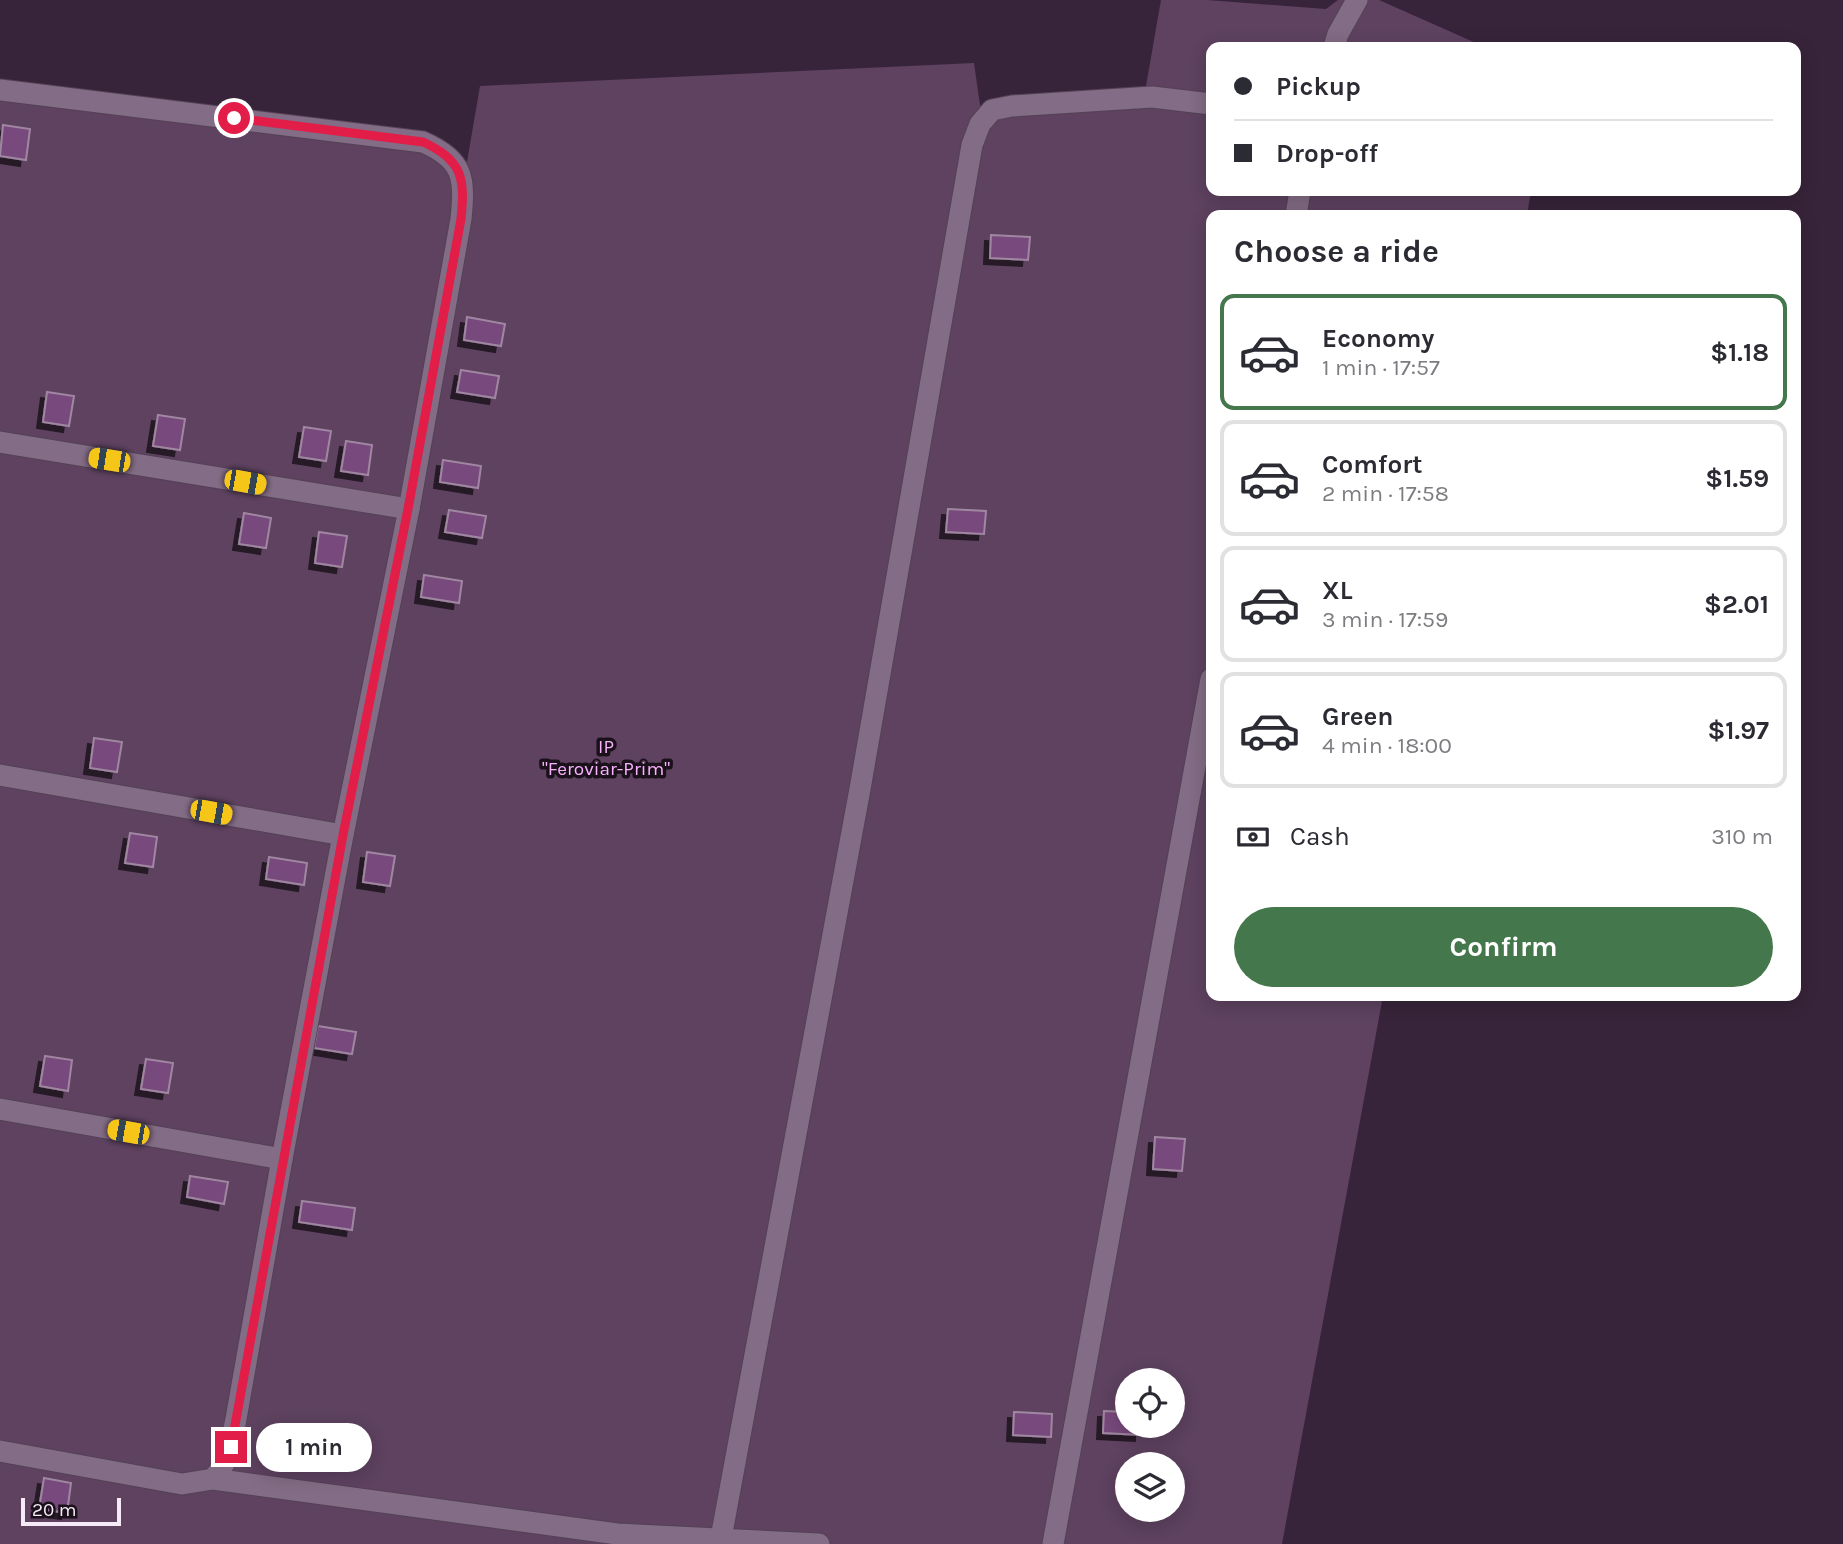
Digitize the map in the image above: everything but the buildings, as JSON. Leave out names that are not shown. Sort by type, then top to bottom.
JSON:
[{"type":"street","points":[[1336,42],[1357,0]]},
{"type":"street","points":[[0,90],[423,142],[438,149],[454,163],[464,191],[408,509],[343,835],[231,1447],[224,1466],[214,1479]]},
{"type":"street","points":[[721,1538],[858,803],[972,145],[980,124],[992,110],[1012,106],[1152,97],[1206,103]]},
{"type":"street","points":[[0,442],[408,509]]},
{"type":"street","points":[[1053,1544],[1206,706]]},
{"type":"street","points":[[0,775],[343,835]]},
{"type":"street","points":[[0,1109],[282,1159]]},
{"type":"street","points":[[0,1451],[182,1484],[214,1479],[617,1534],[819,1544]]},
{"type":"green space","name":"IP \"Feroviar-Prim\"","points":[[1161,0],[1207,0],[1326,9],[1338,0],[1379,0],[1474,42],[1206,42],[1206,196],[1530,196],[1528,210],[1206,210],[1206,1001],[1382,1001],[1282,1544],[0,1544],[0,82],[429,135],[467,162],[480,86],[974,63],[981,112],[1146,86]]},
{"type":"route","points":[[231,1447],[343,835],[413,483],[464,191],[454,163],[438,149],[423,142],[234,118]]}]
